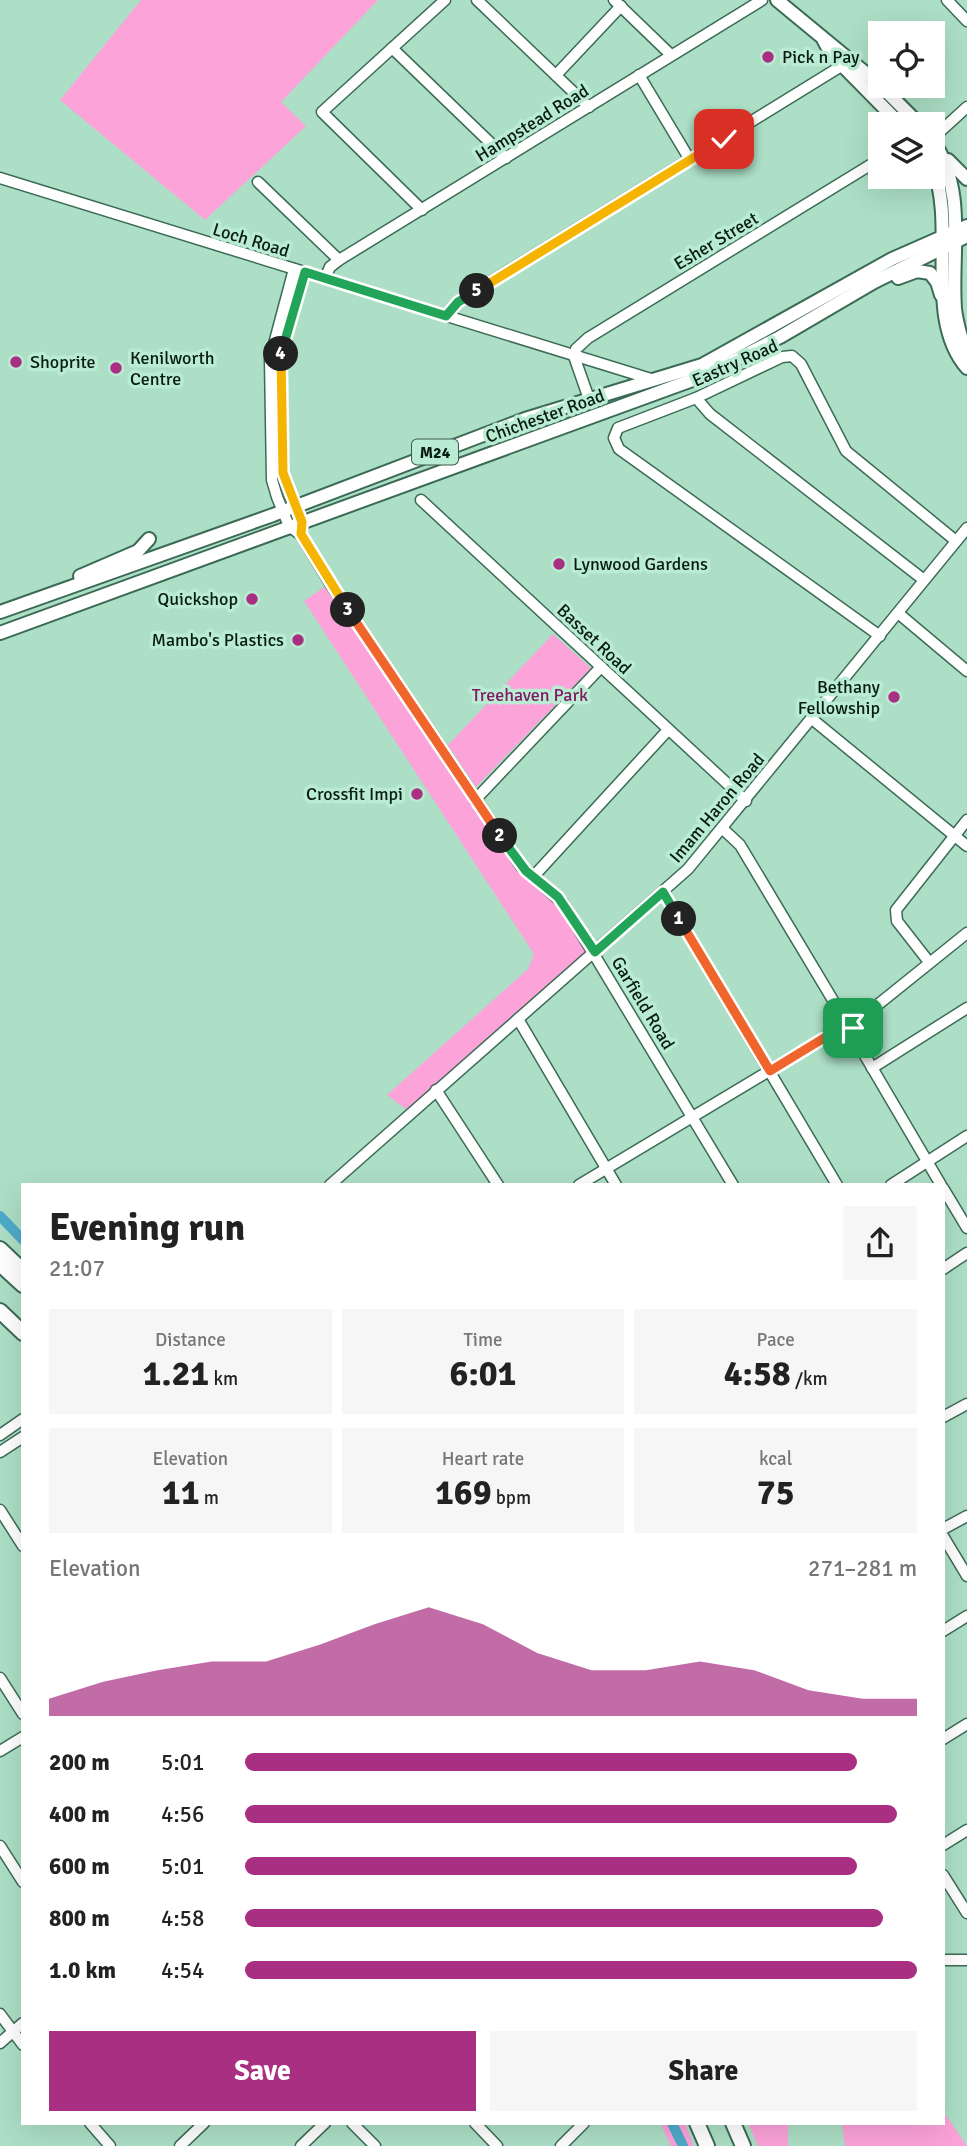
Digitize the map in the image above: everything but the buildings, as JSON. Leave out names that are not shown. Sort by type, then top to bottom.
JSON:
[{"type":"highway","points":[[0,1249],[21,1269]]},
{"type":"highway","points":[[0,1264],[21,1283]]},
{"type":"highway","points":[[0,1311],[21,1331]]},
{"type":"highway","points":[[0,1324],[21,1342]]},
{"type":"highway","points":[[698,2125],[707,2146]]},
{"type":"highway","points":[[734,2125],[743,2146]]},
{"type":"main road","points":[[777,0],[868,74]]},
{"type":"main road","points":[[824,41],[831,54],[888,112]]},
{"type":"main road","points":[[894,98],[907,112]]},
{"type":"main road","points":[[945,158],[967,179]]},
{"type":"main road","points":[[945,163],[957,196],[963,236],[956,268],[956,311],[967,356]]},
{"type":"main road","points":[[941,189],[944,305]]},
{"type":"main road","name":"Chichester Road","points":[[0,612],[289,509],[406,463],[714,359],[860,276],[963,236]]},
{"type":"main road","name":"Chichester Road","points":[[0,633],[297,527],[706,375],[861,292],[944,242]]},
{"type":"main road","points":[[861,292],[924,271],[934,276],[952,340],[967,368]]},
{"type":"main road","points":[[65,589],[73,579],[138,551],[149,539]]},
{"type":"street","points":[[422,210],[322,113],[324,108],[445,0]]},
{"type":"street","points":[[477,0],[589,107]]},
{"type":"street","name":"Hampstead Road","points":[[325,278],[330,267],[339,260],[762,0]]},
{"type":"street","points":[[947,0],[967,21]]},
{"type":"street","points":[[556,75],[618,3],[671,55]]},
{"type":"street","points":[[392,48],[506,158]]},
{"type":"street","points":[[446,316],[458,302],[843,65]]},
{"type":"street","points":[[639,75],[690,160]]},
{"type":"street","points":[[945,128],[967,107]]},
{"type":"street","name":"Esher Street","points":[[574,356],[576,349],[588,338],[868,166]]},
{"type":"street","name":"Loch Road","points":[[0,178],[655,380]]},
{"type":"street","points":[[258,182],[339,260]]},
{"type":"street","name":"Garfield Road","points":[[293,269],[270,359],[272,480],[297,527],[475,800],[521,866],[558,897],[595,952],[732,1183]]},
{"type":"street","name":"Garfield Road","points":[[289,509],[282,463],[281,355],[305,272]]},
{"type":"street","points":[[574,356],[589,399]]},
{"type":"street","name":"Eastry Road","points":[[880,636],[619,449],[614,435],[626,423],[696,398],[782,356],[792,356],[802,364],[846,451],[956,541]]},
{"type":"street","points":[[696,398],[709,414],[925,580]]},
{"type":"street","name":"Basset Road","points":[[422,500],[746,801]]},
{"type":"street","name":"Imam Haron Road","points":[[332,1183],[663,892],[723,829],[967,528]]},
{"type":"street","points":[[898,613],[967,671]]},
{"type":"street","points":[[475,800],[601,667]]},
{"type":"street","points":[[812,719],[967,846]]},
{"type":"street","points":[[533,877],[668,730]]},
{"type":"street","points":[[929,962],[897,921],[896,910],[967,820]]},
{"type":"street","points":[[723,829],[740,845],[940,1183]]},
{"type":"street","points":[[663,892],[836,1183]]},
{"type":"street","points":[[582,1183],[847,1024],[967,933]]},
{"type":"street","points":[[872,1068],[967,1007]]},
{"type":"street","points":[[518,1019],[615,1183]]},
{"type":"street","points":[[436,1090],[497,1183]]},
{"type":"street","points":[[894,1183],[967,1136]]},
{"type":"street","points":[[945,1191],[967,1228]]},
{"type":"street","points":[[945,1268],[967,1253]]},
{"type":"street","points":[[945,1416],[967,1404]]},
{"type":"street","points":[[0,1435],[21,1420]]},
{"type":"street","points":[[0,1452],[21,1438]]},
{"type":"street","points":[[0,1510],[4,1524],[21,1544]]},
{"type":"street","points":[[945,1528],[967,1516]]},
{"type":"street","points":[[945,1539],[967,1576]]},
{"type":"street","points":[[945,1630],[967,1616]]},
{"type":"street","points":[[0,1678],[21,1711]]},
{"type":"street","points":[[945,1738],[967,1724]]},
{"type":"street","points":[[0,1751],[21,1738]]},
{"type":"street","points":[[945,1844],[967,1830]]},
{"type":"street","points":[[0,1846],[21,1879]]},
{"type":"street","points":[[945,1878],[967,1913]]},
{"type":"street","points":[[945,1959],[967,1959]]},
{"type":"street","points":[[0,2014],[21,2043]]},
{"type":"street","points":[[0,2043],[21,2025]]},
{"type":"street","points":[[92,2125],[110,2146]]},
{"type":"street","points":[[180,2146],[202,2125]]},
{"type":"street","points":[[301,2146],[323,2125]]},
{"type":"street","points":[[354,2125],[375,2146]]},
{"type":"street","points":[[477,2125],[497,2146]]},
{"type":"street","points":[[561,2146],[582,2125]]},
{"type":"green space","points":[[141,0],[378,0],[281,102],[306,126],[205,220],[60,100]]},
{"type":"green space","points":[[330,583],[521,866],[551,890],[595,952],[410,1112],[387,1095],[528,969],[534,954],[304,601]]},
{"type":"green space","name":"Treehaven Park","points":[[553,634],[591,668],[476,787],[448,745]]},
{"type":"green space","points":[[945,2114],[967,2146],[845,2146],[842,2125],[945,2125]]},
{"type":"green space","points":[[661,2125],[686,2125],[694,2146],[671,2146]]},
{"type":"green space","points":[[749,2125],[788,2125],[788,2146],[758,2146]]},
{"type":"waterway","points":[[0,1216],[21,1238]]},
{"type":"waterway","points":[[673,2125],[683,2146]]},
{"type":"place","name":"Pick n Pay","points":[[768,57]]},
{"type":"place","name":"Shoprite","points":[[16,362]]},
{"type":"place","name":"Kenilworth Centre","points":[[116,368]]},
{"type":"place","name":"Lynwood Gardens","points":[[559,564]]},
{"type":"place","name":"Quickshop","points":[[252,599]]},
{"type":"place","name":"Mambo's Plastics","points":[[298,640]]},
{"type":"place","name":"Bethany Fellowship","points":[[894,697]]},
{"type":"place","name":"Crossfit Impi","points":[[417,794]]},
{"type":"route","points":[[724,139],[458,302],[446,316],[305,272],[281,355],[284,480],[302,522],[301,534],[330,583],[521,866],[558,897],[595,952],[663,892],[770,1071],[824,1038],[853,1028]]}]
